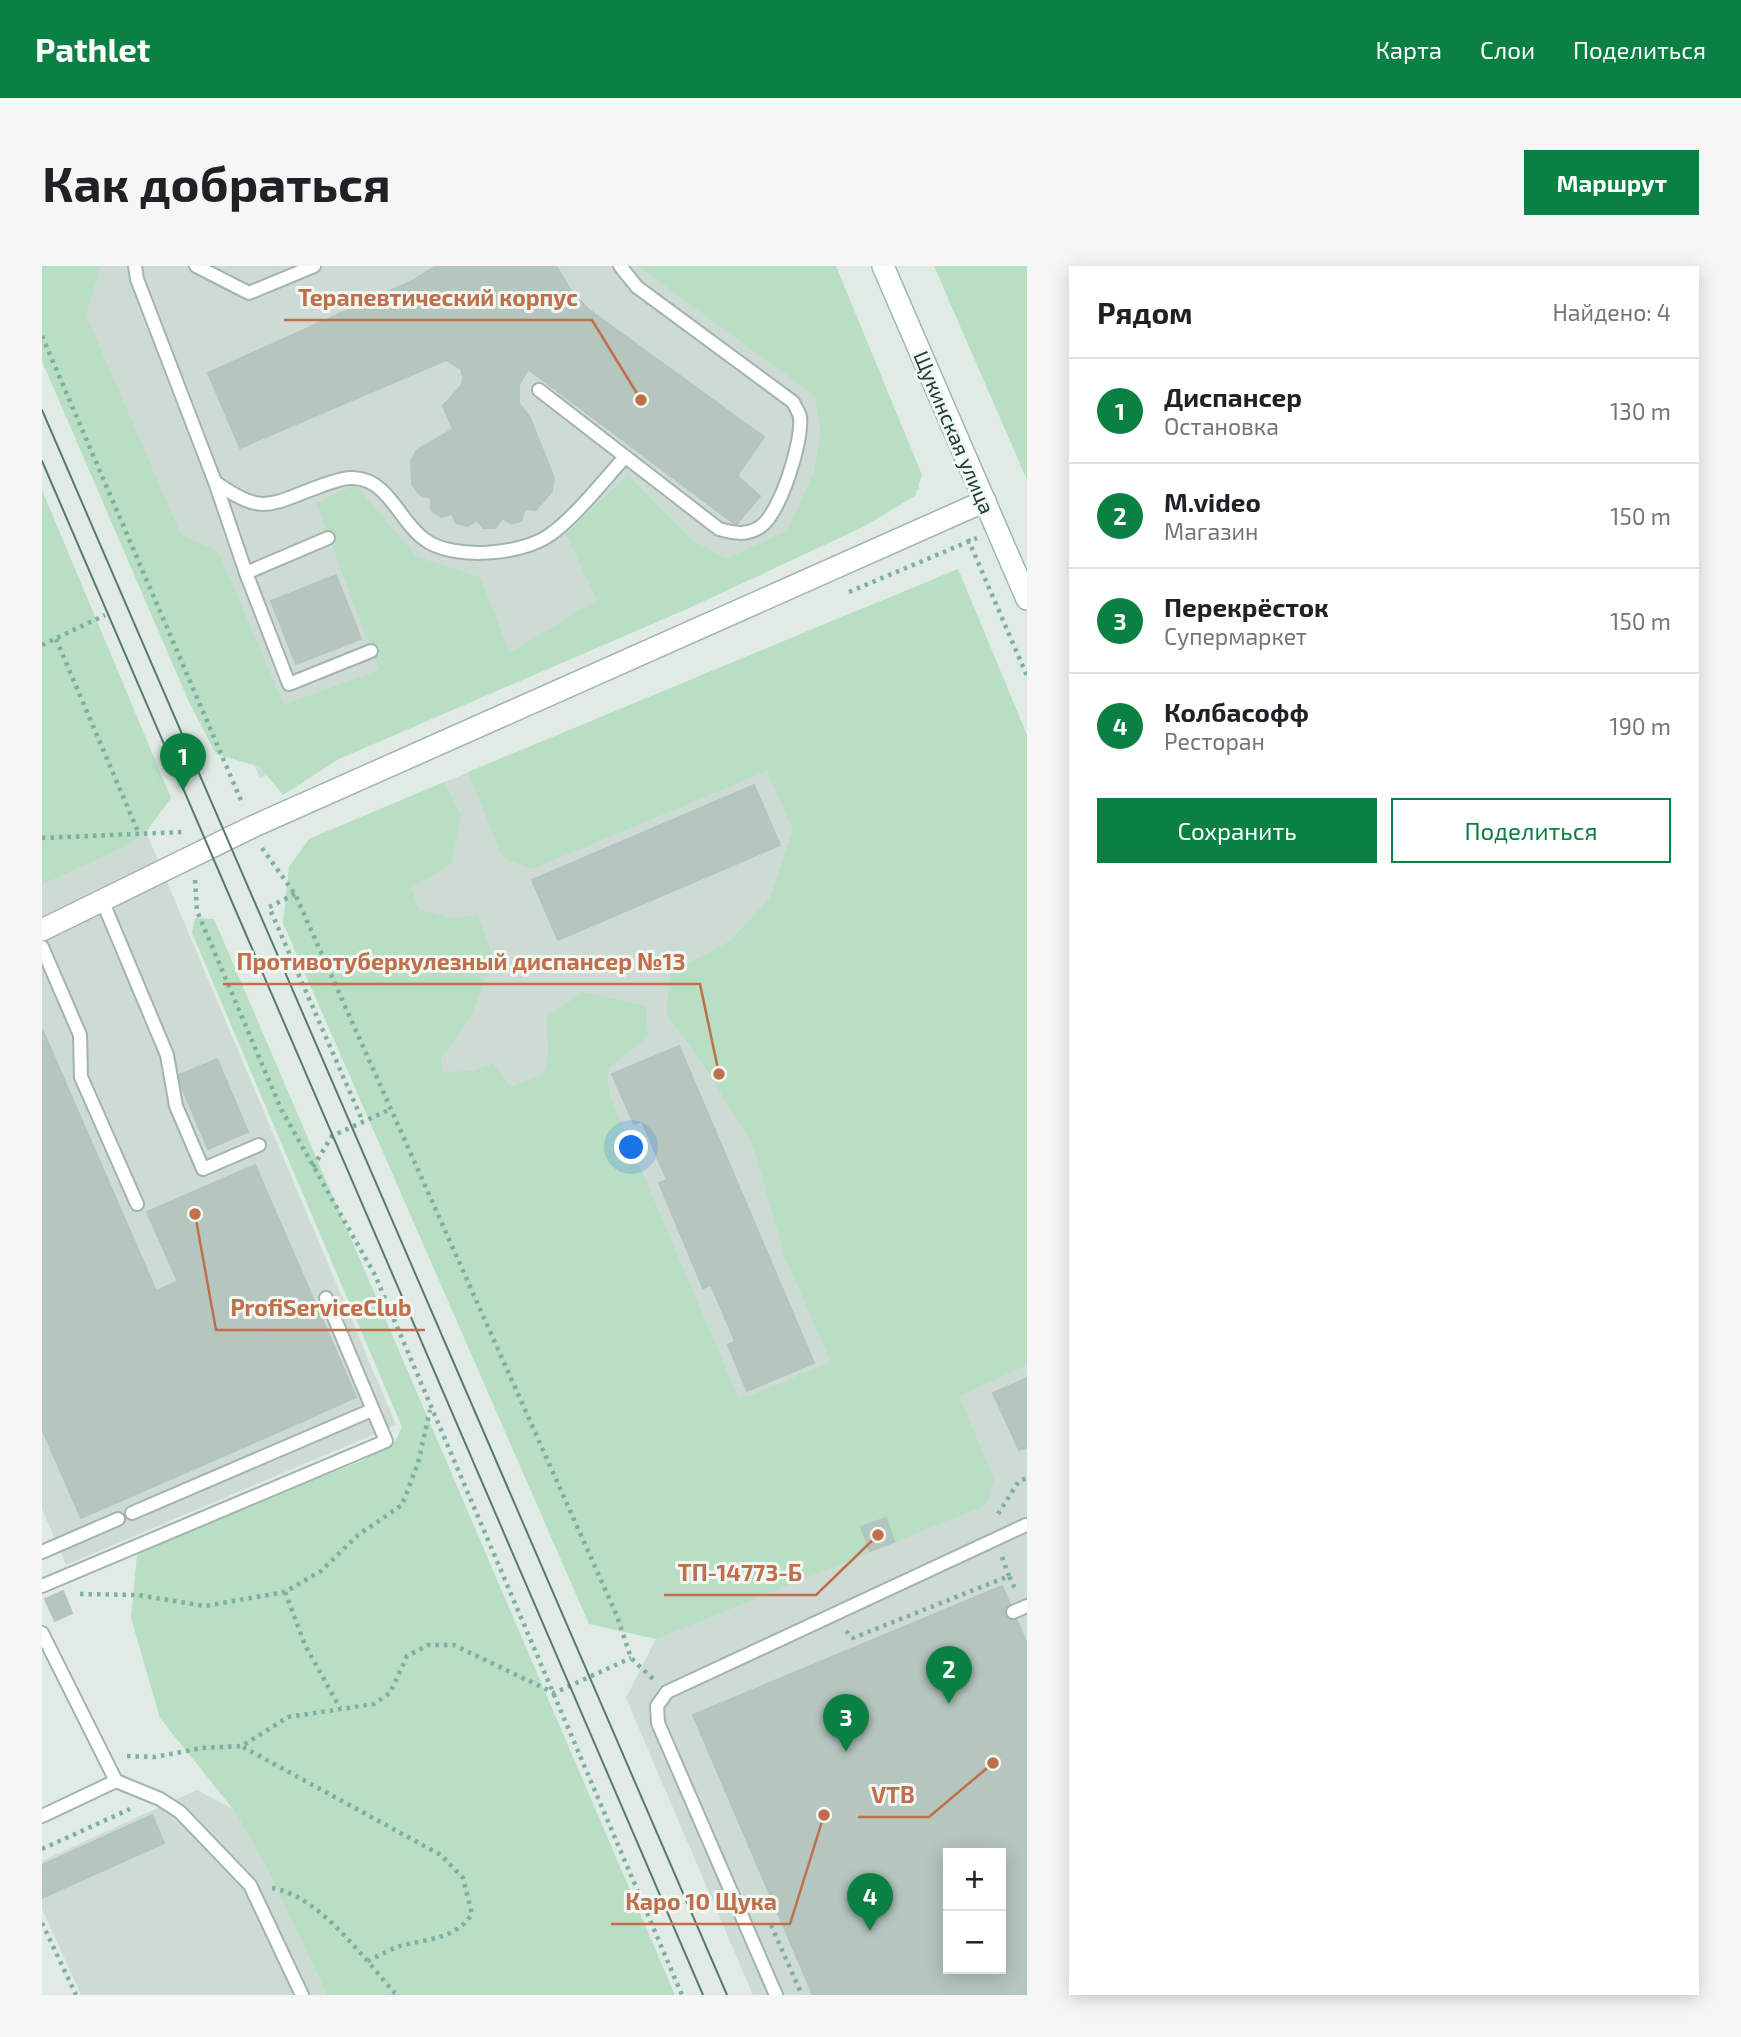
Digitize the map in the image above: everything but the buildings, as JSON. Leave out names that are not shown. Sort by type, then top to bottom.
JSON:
[{"type":"street","name":"Щукинская улица","points":[[883,266],[1027,599]]},
{"type":"street","points":[[42,930],[252,827],[985,501]]},
{"type":"lane","points":[[135,266],[137,279],[289,684],[371,651]]},
{"type":"lane","points":[[196,266],[250,293],[314,266]]},
{"type":"lane","points":[[539,390],[719,529],[741,534],[761,527],[776,510],[790,467],[800,417],[793,402],[637,287],[620,266]]},
{"type":"lane","points":[[215,482],[243,501],[265,505],[339,479],[368,480],[388,497],[424,540],[460,554],[506,551],[550,535],[625,457]]},
{"type":"lane","points":[[246,573],[328,538]]},
{"type":"lane","points":[[102,900],[167,1055],[176,1106],[203,1169],[259,1145]]},
{"type":"lane","points":[[42,947],[80,1035],[81,1077],[137,1205]]},
{"type":"lane","points":[[42,1586],[386,1441],[326,1298]]},
{"type":"lane","points":[[132,1513],[372,1410]]},
{"type":"lane","points":[[42,1552],[118,1519]]},
{"type":"lane","points":[[776,1995],[658,1723],[657,1706],[667,1692],[1027,1524]]},
{"type":"lane","points":[[42,1633],[116,1781],[160,1799],[180,1812],[250,1885],[302,1995]]},
{"type":"lane","points":[[42,1816],[116,1781]]},
{"type":"path","points":[[42,336],[260,846],[295,894],[617,1616],[631,1658],[667,1692]]},
{"type":"path","points":[[968,541],[1027,677]]},
{"type":"path","points":[[42,645],[105,615]]},
{"type":"path","points":[[56,639],[139,834]]},
{"type":"path","points":[[234,808],[242,804]]},
{"type":"path","points":[[42,838],[183,832],[190,829]]},
{"type":"path","points":[[183,832],[194,856],[197,911],[281,1109],[375,1275],[682,1995]]},
{"type":"path","points":[[295,894],[269,907],[363,1122]]},
{"type":"path","points":[[312,1168],[332,1136],[391,1109]]},
{"type":"path","points":[[60,1579],[74,1592],[84,1595],[137,1595],[205,1606],[285,1592],[321,1572],[358,1535],[402,1505],[418,1463],[431,1407]]},
{"type":"path","points":[[832,1616],[853,1638],[1009,1576],[1021,1609]]},
{"type":"path","points":[[285,1592],[305,1645],[341,1708]]},
{"type":"path","points":[[96,1744],[129,1756],[155,1757],[202,1748],[242,1746],[288,1717],[374,1704],[390,1693],[407,1656],[428,1645],[454,1645],[554,1693]]},
{"type":"path","points":[[554,1693],[631,1658]]},
{"type":"path","points":[[242,1746],[441,1854],[463,1878],[472,1914],[463,1927],[446,1937],[396,1948],[366,1962]]},
{"type":"path","points":[[42,1849],[135,1808]]},
{"type":"path","points":[[250,1885],[289,1891],[328,1920],[400,1995]]},
{"type":"path","points":[[42,1923],[76,1995]]},
{"type":"shaded area","points":[[49,266],[826,266],[920,489],[260,778]]},
{"type":"shaded area","points":[[863,608],[1027,735],[1027,1995],[753,1995],[626,1698],[656,1639],[309,839]]},
{"type":"shaded area","points":[[146,832],[396,1425],[66,1565],[42,1509],[42,885],[118,849]]},
{"type":"shaded area","points":[[197,1790],[233,1809],[264,1862],[327,1995],[81,1995],[42,1909],[42,1861]]},
{"type":"green space","points":[[42,266],[101,266],[86,315],[181,535],[218,551],[284,705],[379,670],[316,503],[355,485],[417,557],[480,577],[510,653],[597,600],[566,534],[628,475],[692,540],[726,559],[787,531],[814,472],[821,433],[815,396],[638,266],[836,266],[922,475],[915,496],[863,527],[687,609],[339,759],[283,795],[260,767],[216,754],[189,702],[42,361]]},
{"type":"green space","points":[[934,266],[1027,266],[1027,480]]},
{"type":"green space","points":[[42,490],[171,798],[146,832],[119,849],[42,885]]},
{"type":"green space","points":[[958,569],[1027,735],[1027,1365],[959,1396],[994,1479],[986,1505],[656,1639],[589,1624],[283,923],[289,867],[309,839],[444,782],[461,816],[451,864],[411,888],[419,909],[448,918],[478,915],[493,956],[471,1017],[441,1058],[443,1072],[474,1071],[493,1063],[511,1087],[543,1074],[548,1057],[547,1017],[583,992],[646,1006],[648,1037],[607,1069],[609,1094],[738,1397],[749,1396],[831,1362],[785,1257],[753,1146],[703,1064],[667,1014],[669,974],[730,941],[770,898],[793,830],[767,771],[532,869],[503,858],[468,772]]},
{"type":"green space","points":[[195,918],[214,919],[675,1995],[327,1995],[264,1862],[233,1809],[160,1718],[131,1618],[137,1555],[241,1507],[362,1461],[395,1442],[402,1427],[192,933]]},
{"type":"tram line","points":[[42,410],[727,1995]]},
{"type":"tram line","points":[[42,461],[703,1995]]},
{"type":"place","name":"Терапевтический корпус","points":[[641,400]]},
{"type":"place","name":"Диспансер","points":[[183,791]]},
{"type":"place","name":"Противотуберкулезный диспансер №13","points":[[719,1074]]},
{"type":"place","name":"ProfiServiceClub","points":[[195,1214]]},
{"type":"place","name":"ТП-14773-Б","points":[[878,1535]]},
{"type":"place","name":"M.video","points":[[949,1704]]},
{"type":"place","name":"Перекрёсток","points":[[846,1752]]},
{"type":"place","name":"VTB","points":[[993,1763]]},
{"type":"place","name":"Каро 10 Щука","points":[[824,1815]]},
{"type":"place","name":"Колбасофф","points":[[870,1931]]}]
